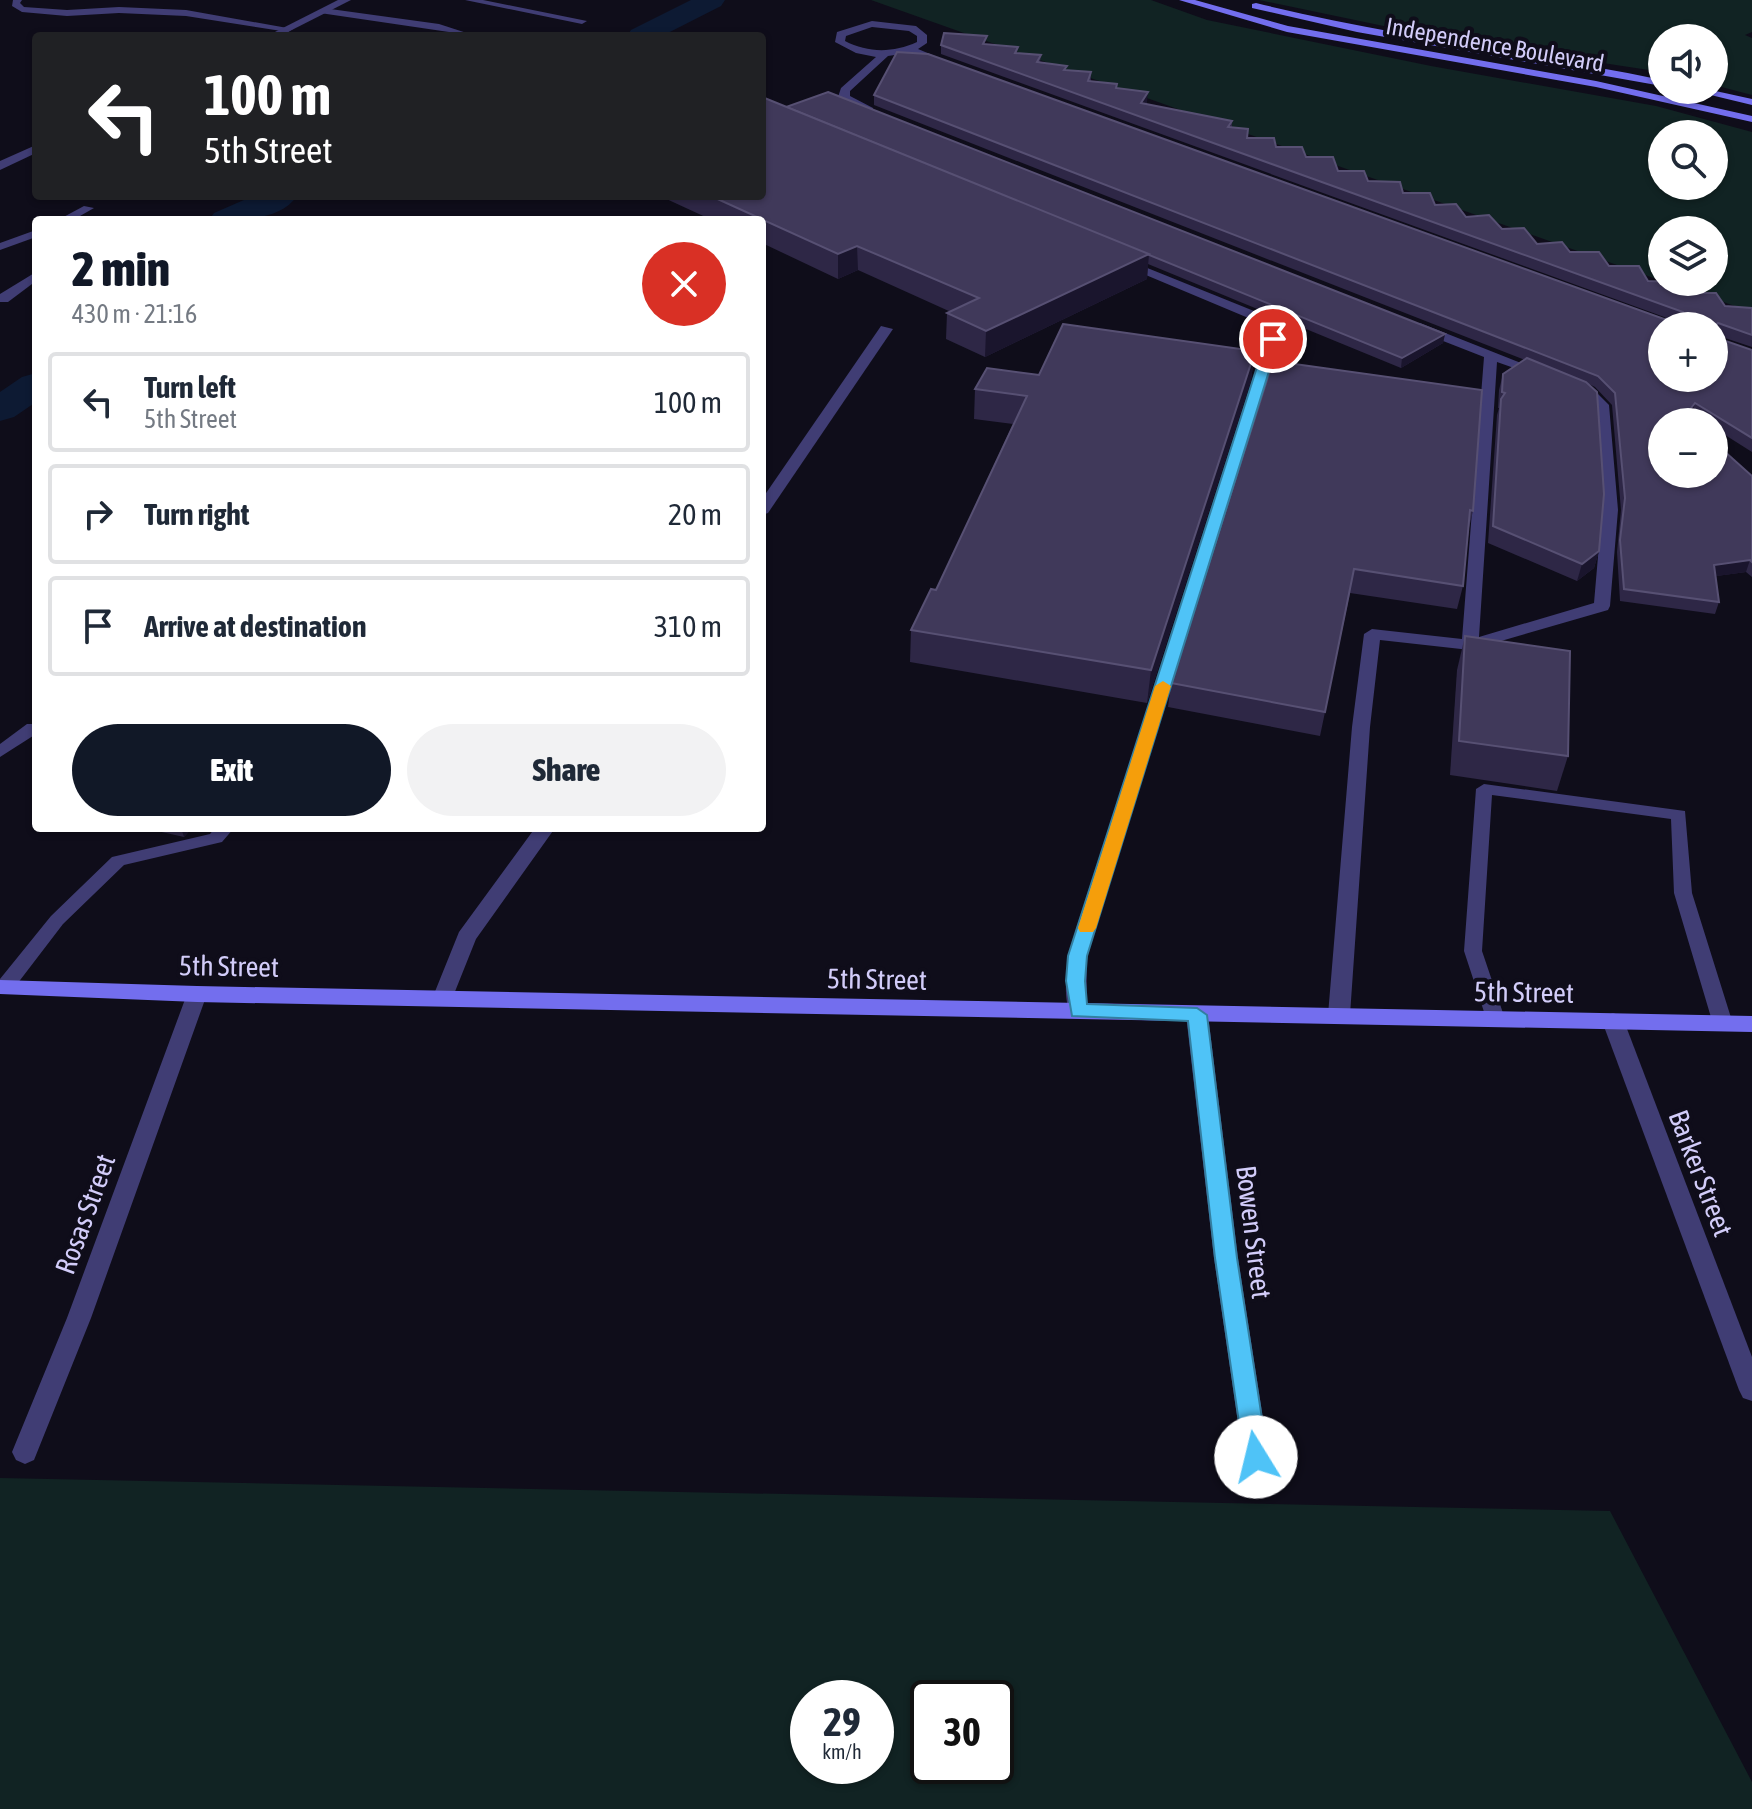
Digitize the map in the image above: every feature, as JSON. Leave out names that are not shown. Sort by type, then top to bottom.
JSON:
[{"type":"main road","name":"Independence Boulevard","points":[[1184,0],[1287,29],[1596,84],[1752,119]]},
{"type":"main road","name":"Independence Boulevard","points":[[1244,3],[1369,31],[1648,80]]},
{"type":"main road","points":[[1596,84],[1605,70]]},
{"type":"main road","points":[[1728,97],[1752,102]]},
{"type":"main road","name":"5th Street","points":[[2,987],[197,994],[1752,1024]]},
{"type":"street","points":[[281,32],[346,0]]},
{"type":"street","points":[[872,24],[912,28],[922,35],[922,43],[911,50],[886,53],[850,49],[840,42],[841,34],[872,24]]},
{"type":"street","points":[[911,50],[955,66]]},
{"type":"street","points":[[878,113],[844,97],[845,90],[886,53]]},
{"type":"street","points":[[0,166],[32,150]]},
{"type":"street","points":[[1339,1015],[1361,727],[1372,634],[1470,645],[1602,606],[1609,524],[1602,405],[1588,392],[1403,321]]},
{"type":"street","points":[[766,504],[886,329]]},
{"type":"street","points":[[1470,645],[1491,355]]},
{"type":"street","points":[[443,999],[466,937],[542,832]]},
{"type":"street","name":"Rosas Street","points":[[25,1452],[79,1318],[197,994]]},
{"type":"street","name":"Bowen Street","points":[[1197,1015],[1226,1258],[1256,1457]]},
{"type":"street","name":"Barker Street","points":[[1613,1021],[1752,1390]]},
{"type":"lane","points":[[18,0],[15,4],[22,9],[67,13],[119,10],[211,15],[288,29]]},
{"type":"lane","points":[[119,10],[125,0]]},
{"type":"lane","points":[[469,0],[582,21]]},
{"type":"lane","points":[[323,11],[457,32]]},
{"type":"lane","points":[[72,216],[88,208]]},
{"type":"lane","points":[[0,247],[32,235]]},
{"type":"lane","points":[[1078,1011],[1075,981],[1078,956],[1273,339],[1270,326],[1250,314],[1107,255]]},
{"type":"lane","points":[[0,298],[4,299],[32,279]]},
{"type":"lane","points":[[0,752],[32,729]]},
{"type":"lane","points":[[1495,1019],[1473,951],[1484,789],[1679,815],[1683,893],[1723,1024]]},
{"type":"lane","points":[[2,987],[57,920],[118,861],[216,838],[221,832]]},
{"type":"shaded area","points":[[871,0],[1151,0],[1207,20],[1431,66],[1656,106],[1708,120],[1648,120],[1648,200],[1728,200],[1728,126],[1752,132],[1752,312],[1706,296],[1728,296],[1728,216],[1648,216],[1648,276]]},
{"type":"shaded area","points":[[1259,0],[1752,0],[1752,32],[1745,35],[1752,38],[1752,95],[1728,89],[1728,24],[1648,24],[1648,70],[1446,39]]},
{"type":"shaded area","points":[[0,1478],[1610,1511],[1752,1782],[1752,1809],[0,1809]]},
{"type":"building","points":[[944,33],[987,36],[983,44],[1018,47],[1015,53],[1041,55],[1037,62],[1067,66],[1064,70],[1091,72],[1088,81],[1148,92],[1141,103],[1232,121],[1228,127],[1248,129],[1247,138],[1274,138],[1276,147],[1302,147],[1306,157],[1333,157],[1338,171],[1364,171],[1368,181],[1400,182],[1403,193],[1430,193],[1435,205],[1456,204],[1466,217],[1489,215],[1502,229],[1524,228],[1537,244],[1562,242],[1570,252],[1599,252],[1609,266],[1639,266],[1648,281],[1648,296],[1718,296],[1725,306],[1752,308],[1752,335],[1728,327],[1728,312],[1683,312],[941,45]]},
{"type":"building","points":[[897,52],[928,54],[1648,313],[1648,392],[1728,392],[1728,342],[1752,350],[1752,438],[1728,423],[1728,408],[1703,408],[1695,403],[1691,408],[1648,408],[1648,488],[1728,488],[1728,455],[1752,476],[1752,562],[1714,565],[1719,602],[1624,589],[1620,540],[1625,498],[1615,393],[1598,376],[874,95]]},
{"type":"building","points":[[828,92],[1445,334],[1402,358],[786,107]]},
{"type":"building","points":[[766,99],[1149,254],[986,331],[947,313],[979,298],[857,246],[838,254],[766,221],[766,216],[755,216],[720,200],[766,200]]},
{"type":"building","points":[[1063,324],[1255,351],[1151,670],[911,630],[931,589],[936,590],[1027,396],[975,389],[987,368],[1039,375]]},
{"type":"building","points":[[1527,358],[1586,382],[1597,392],[1604,494],[1599,551],[1582,564],[1493,526],[1501,399],[1505,393],[1502,392],[1503,374]]},
{"type":"building","points":[[1273,361],[1482,390],[1473,511],[1470,510],[1463,586],[1354,569],[1325,712],[1171,683]]},
{"type":"building","points":[[1465,636],[1570,651],[1568,756],[1459,741]]},
{"type":"waterway","points":[[649,32],[712,0]]},
{"type":"waterway","points":[[235,216],[272,200]]},
{"type":"waterway","points":[[0,409],[32,388]]},
{"type":"slow traffic","points":[[1087,928],[1163,686]]},
{"type":"route","points":[[1256,1457],[1226,1258],[1197,1015],[1078,1011],[1075,981],[1078,956],[1273,339]]}]
